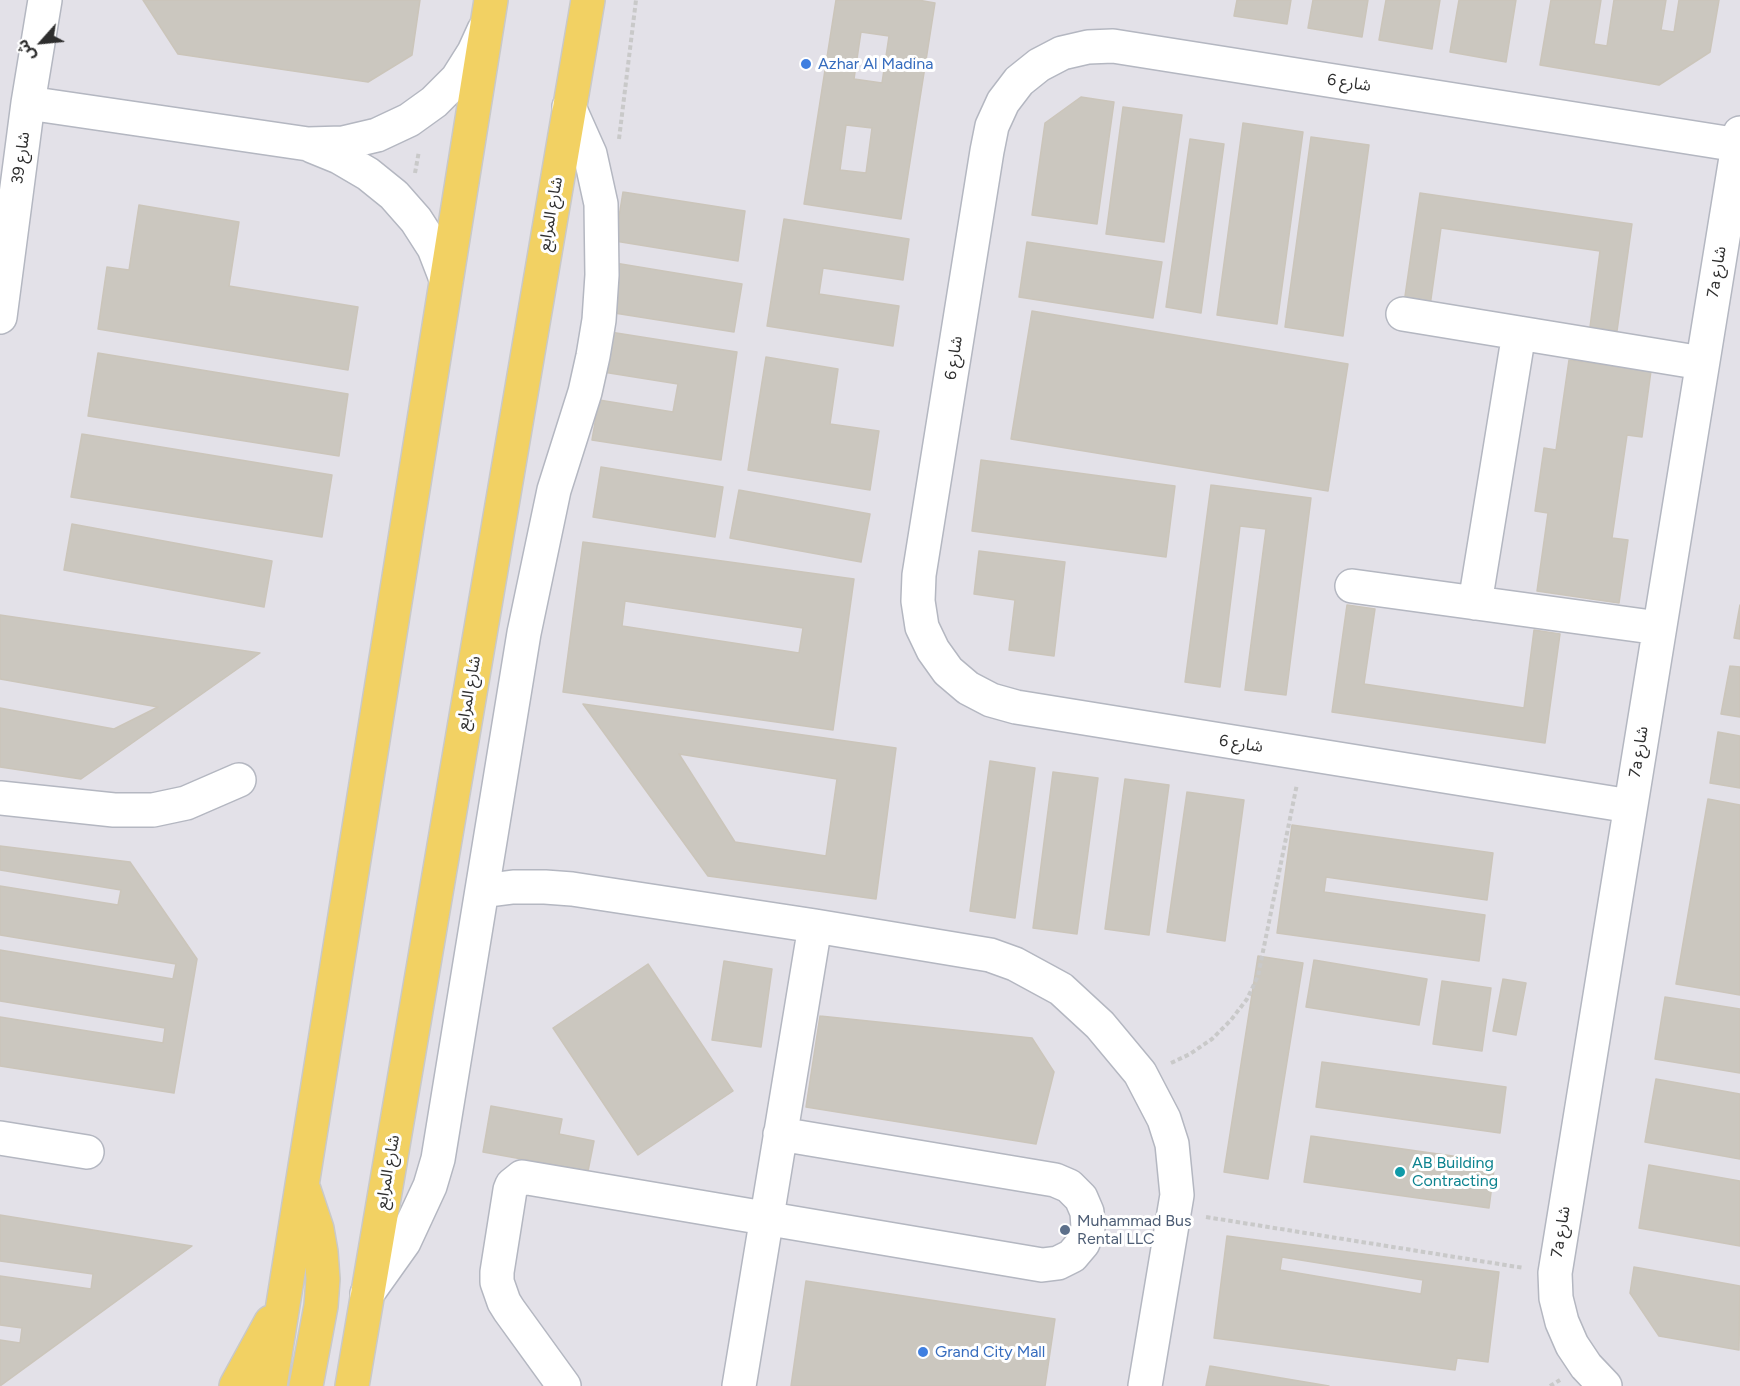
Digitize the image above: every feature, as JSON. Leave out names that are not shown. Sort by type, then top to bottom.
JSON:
[{"type":"main road","name":"شارع المرابع","points":[[352,1386],[588,0]]},
{"type":"main road","points":[[270,1386],[489,11]]},
{"type":"main road","points":[[302,1185],[317,1229],[323,1280],[321,1306],[306,1386]]},
{"type":"main road","points":[[236,1386],[283,1299]]},
{"type":"main road","points":[[365,1306],[370,1386]]},
{"type":"street","name":"شارع 39","points":[[0,316],[28,103],[45,0]]},
{"type":"street","points":[[28,103],[308,144],[343,143],[377,135],[409,120],[434,102],[457,79],[474,52],[489,11]]},
{"type":"street","name":"شارع 6","points":[[1630,807],[1016,707],[991,700],[968,688],[948,671],[933,650],[922,627],[918,601],[921,563],[987,151],[992,126],[1003,102],[1019,81],[1039,65],[1062,53],[1088,47],[1113,46],[1739,139]]},
{"type":"street","points":[[365,1306],[404,1242],[430,1186],[438,1159],[524,633],[540,549],[554,490],[585,392],[599,320],[602,275],[600,204],[590,154],[569,107]]},
{"type":"street","name":"7a شارع","points":[[1595,1376],[1572,1345],[1562,1322],[1556,1298],[1555,1273],[1739,139]]},
{"type":"street","points":[[308,144],[339,157],[368,174],[394,195],[416,220],[434,248],[446,279]]},
{"type":"street","points":[[1403,314],[1702,363]]},
{"type":"street","points":[[1475,603],[1519,333]]},
{"type":"street","points":[[1352,586],[1659,628]]},
{"type":"street","points":[[0,798],[114,810],[153,810],[186,803],[239,780]]},
{"type":"street","points":[[482,891],[513,887],[554,887],[990,955],[1015,964],[1061,989],[1100,1025],[1140,1073],[1164,1119],[1172,1144],[1178,1195],[1145,1386]]},
{"type":"street","points":[[739,1386],[814,926]]},
{"type":"street","points":[[564,1386],[504,1302],[497,1282],[510,1190],[516,1180],[527,1177],[1042,1265],[1058,1263],[1072,1256],[1083,1243],[1088,1228],[1087,1212],[1081,1197],[1070,1186],[1055,1180],[780,1134]]},
{"type":"street","points":[[0,1138],[87,1152]]},
{"type":"path","points":[[624,97],[636,0]]},
{"type":"path","points":[[394,195],[413,180],[421,143],[409,120]]},
{"type":"path","points":[[1140,1073],[1166,1066],[1212,1039],[1247,999],[1258,976],[1303,754]]},
{"type":"path","points":[[1174,1212],[1555,1273]]},
{"type":"shaded area","points":[[0,0],[1740,0],[1740,1386],[0,1386]]},
{"type":"building","points":[[143,0],[420,0],[412,55],[368,82],[178,54]]},
{"type":"building","points":[[836,0],[918,0],[935,3],[901,219],[804,204]],"holes":[[[861,32],[889,36],[882,83],[854,79]],[[846,125],[872,128],[866,173],[840,170]]]},
{"type":"building","points":[[1237,0],[1291,0],[1287,24],[1234,16]]},
{"type":"building","points":[[1313,0],[1368,0],[1362,37],[1308,28]]},
{"type":"building","points":[[1386,0],[1440,0],[1432,49],[1379,40]]},
{"type":"building","points":[[1459,0],[1516,0],[1506,62],[1450,52]]},
{"type":"building","points":[[1551,0],[1601,0],[1594,44],[1607,46],[1614,0],[1666,0],[1661,30],[1674,32],[1679,0],[1719,0],[1710,52],[1659,85],[1540,65]]},
{"type":"building","points":[[1081,97],[1114,102],[1097,224],[1032,215],[1045,123]]},
{"type":"building","points":[[1123,107],[1182,115],[1164,242],[1106,234]]},
{"type":"building","points":[[1243,123],[1303,132],[1277,324],[1217,315]]},
{"type":"building","points":[[1311,137],[1369,145],[1343,336],[1285,327]]},
{"type":"building","points":[[1190,139],[1224,144],[1201,313],[1166,307]]},
{"type":"building","points":[[623,192],[745,211],[738,261],[615,241]]},
{"type":"building","points":[[1420,193],[1632,224],[1617,331],[1590,327],[1600,251],[1441,228],[1430,306],[1404,303]]},
{"type":"building","points":[[139,205],[239,222],[229,286],[358,307],[348,370],[98,329],[107,267],[129,270]]},
{"type":"building","points":[[784,219],[909,239],[903,280],[823,268],[819,294],[899,306],[893,346],[767,326]]},
{"type":"building","points":[[1027,242],[1162,262],[1153,318],[1019,297]]},
{"type":"building","points":[[615,263],[742,284],[734,332],[608,312]]},
{"type":"building","points":[[1032,311],[1348,364],[1328,491],[1011,439]]},
{"type":"building","points":[[610,332],[737,352],[721,460],[592,440],[599,400],[673,412],[678,384],[603,372]]},
{"type":"building","points":[[98,353],[348,394],[339,456],[88,416]]},
{"type":"building","points":[[766,357],[838,369],[830,424],[879,431],[870,490],[748,470]]},
{"type":"building","points":[[1569,360],[1651,371],[1642,437],[1627,435],[1612,538],[1628,540],[1619,603],[1537,591],[1548,513],[1535,511],[1544,448],[1556,450]]},
{"type":"building","points":[[82,434],[332,475],[322,537],[71,497]]},
{"type":"building","points":[[981,460],[1175,486],[1166,557],[972,531]]},
{"type":"building","points":[[601,467],[723,487],[715,537],[593,517]]},
{"type":"building","points":[[1211,485],[1311,498],[1286,695],[1245,690],[1266,529],[1240,526],[1220,687],[1185,682]]},
{"type":"building","points":[[739,490],[870,514],[861,562],[730,538]]},
{"type":"building","points":[[72,524],[272,561],[264,607],[64,570]]},
{"type":"building","points":[[583,542],[854,579],[833,730],[563,692]],"holes":[[[625,601],[803,628],[799,653],[622,626]]]},
{"type":"building","points":[[979,551],[1065,562],[1054,656],[1009,650],[1015,600],[974,594]]},
{"type":"building","points":[[1347,605],[1375,609],[1364,684],[1524,708],[1534,630],[1560,634],[1545,743],[1332,712]]},
{"type":"building","points":[[1740,605],[1740,639],[1734,638]]},
{"type":"building","points":[[0,615],[260,653],[81,779],[0,767],[0,708],[114,729],[158,707],[0,679]]},
{"type":"building","points":[[1730,666],[1740,667],[1740,717],[1721,714]]},
{"type":"building","points":[[583,704],[896,748],[876,899],[708,876]],"holes":[[[679,754],[837,779],[826,856],[735,842]]]},
{"type":"building","points":[[1718,732],[1740,736],[1740,788],[1710,783]]},
{"type":"building","points":[[990,761],[1035,768],[1015,918],[970,911]]},
{"type":"building","points":[[1053,772],[1098,778],[1077,934],[1033,928]]},
{"type":"building","points":[[1125,779],[1169,785],[1149,935],[1105,929]]},
{"type":"building","points":[[1187,792],[1244,800],[1225,941],[1167,932]]},
{"type":"building","points":[[1708,799],[1740,805],[1740,995],[1676,984]]},
{"type":"building","points":[[1292,825],[1493,853],[1487,900],[1326,877],[1324,892],[1485,915],[1479,961],[1277,933]]},
{"type":"building","points":[[0,846],[130,862],[197,959],[174,1093],[0,1066],[0,1017],[163,1043],[165,1028],[0,1001],[0,950],[173,979],[176,964],[0,935],[0,886],[118,905],[121,890],[0,870]]},
{"type":"building","points":[[1258,956],[1303,963],[1268,1179],[1224,1172]]},
{"type":"building","points":[[1314,960],[1427,979],[1419,1025],[1306,1007]]},
{"type":"building","points":[[724,961],[772,969],[761,1047],[712,1040]]},
{"type":"building","points":[[648,964],[733,1091],[638,1155],[553,1028]]},
{"type":"building","points":[[1503,979],[1526,983],[1516,1035],[1493,1031]]},
{"type":"building","points":[[1442,981],[1491,988],[1482,1051],[1433,1044]]},
{"type":"building","points":[[1665,997],[1740,1009],[1740,1073],[1655,1059]]},
{"type":"building","points":[[820,1016],[1032,1038],[1054,1072],[1036,1144],[806,1107]]},
{"type":"building","points":[[1322,1062],[1506,1087],[1500,1133],[1316,1107]]},
{"type":"building","points":[[1656,1079],[1740,1094],[1740,1159],[1645,1142]]},
{"type":"building","points":[[491,1106],[562,1119],[559,1134],[594,1141],[588,1171],[483,1152]]},
{"type":"building","name":"AB Building Contracting","points":[[1311,1136],[1495,1162],[1489,1208],[1304,1182]]},
{"type":"building","points":[[1649,1165],[1740,1181],[1740,1246],[1639,1228]]},
{"type":"building","points":[[0,1215],[192,1246],[0,1386],[0,1340],[20,1343],[22,1328],[0,1325],[0,1276],[91,1289],[93,1274],[0,1261]]},
{"type":"building","points":[[1227,1236],[1499,1272],[1488,1362],[1457,1358],[1455,1370],[1214,1338]],"holes":[[[1282,1257],[1423,1280],[1421,1294],[1280,1270]]]},
{"type":"building","points":[[1634,1267],[1740,1286],[1739,1350],[1659,1336],[1630,1293]]},
{"type":"building","name":"Grand City Mall","points":[[806,1281],[1055,1319],[1045,1386],[791,1386]]},
{"type":"building","points":[[1210,1366],[1329,1386],[1206,1386]]},
{"type":"place","name":"Azhar Al Madina","points":[[806,64]]},
{"type":"place","name":"AB Building Contracting","points":[[1400,1172]]},
{"type":"place","name":"Muhammad Bus Rental LLC","points":[[1065,1230]]},
{"type":"place","name":"Grand City Mall","points":[[923,1352]]}]
